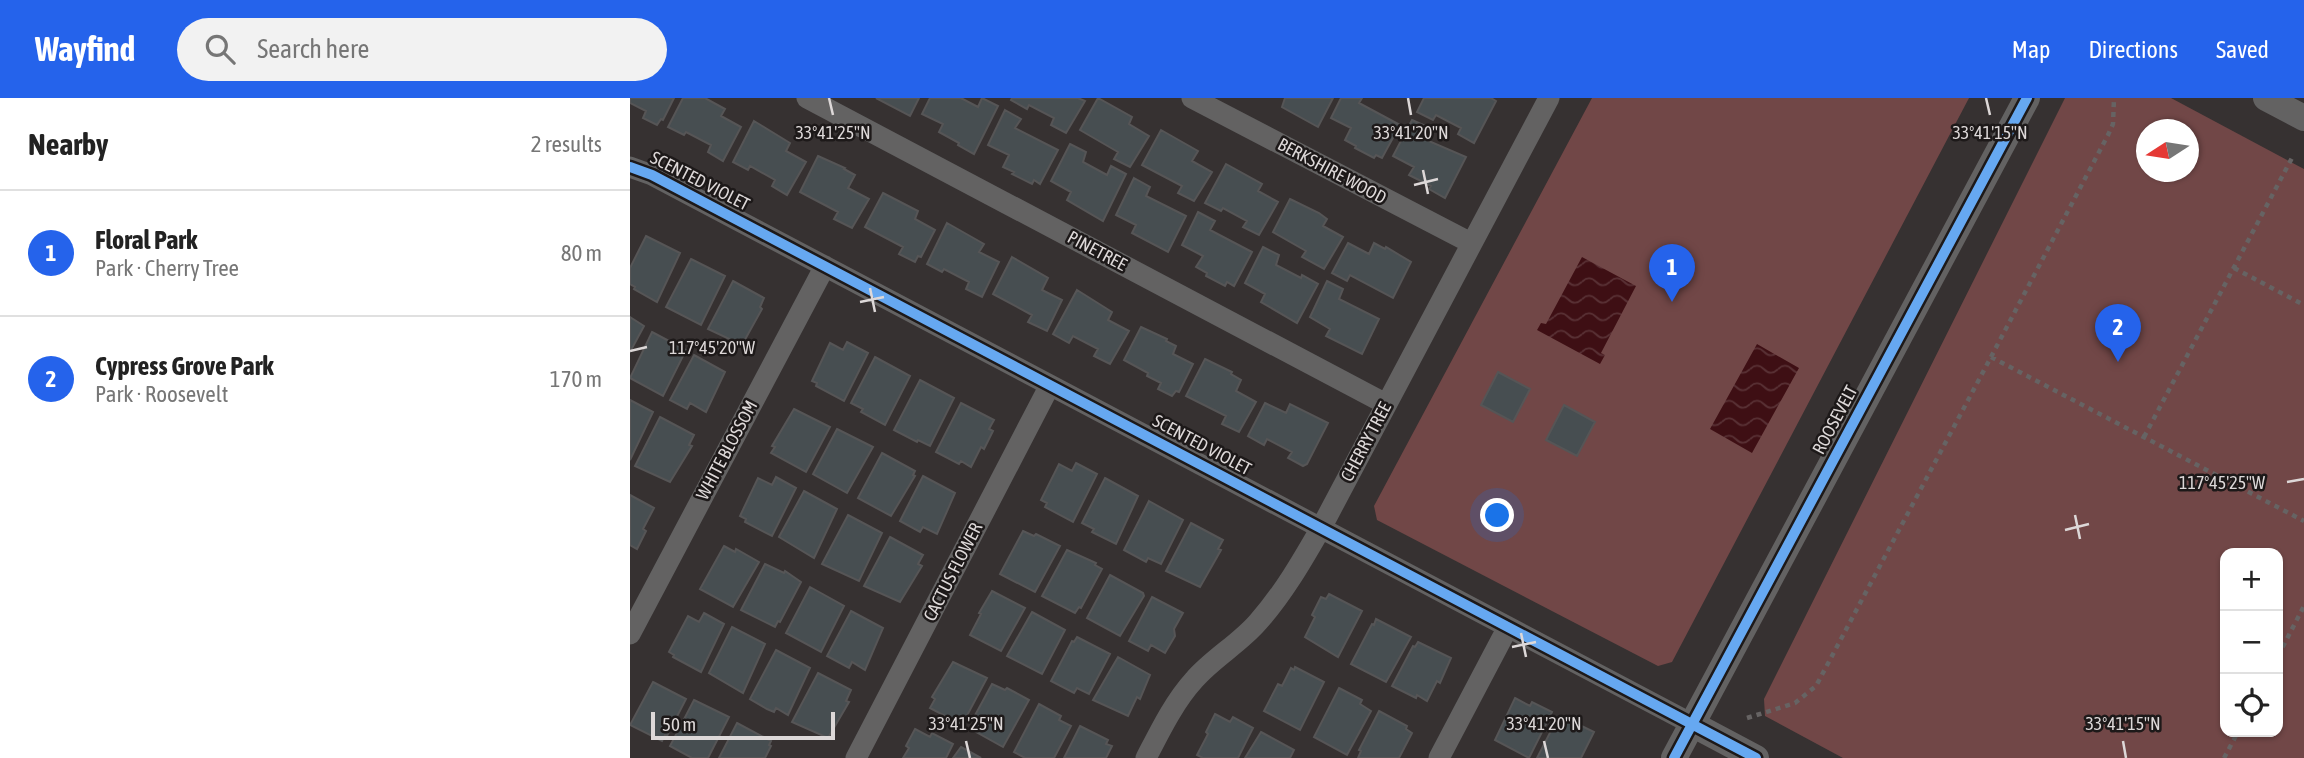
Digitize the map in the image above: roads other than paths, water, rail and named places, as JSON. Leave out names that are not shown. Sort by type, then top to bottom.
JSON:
[{"type":"street","name":"PINETREE","points":[[807,98],[1386,404]]},
{"type":"street","name":"BERKSHIRE WOOD","points":[[1192,98],[1471,243]]},
{"type":"street","name":"CHERRY TREE","points":[[1146,758],[1164,724],[1194,680],[1257,624],[1281,594],[1321,528],[1549,98]]},
{"type":"street","name":"ROOSEVELT","points":[[1674,758],[2027,98]]},
{"type":"street","points":[[2266,98],[2304,118]]},
{"type":"street","name":"SCENTED VIOLET","points":[[630,167],[652,175],[1756,758]]},
{"type":"street","name":"WHITE BLOSSOM","points":[[630,634],[825,266]]},
{"type":"street","name":"CACTUS FLOWER","points":[[856,758],[1050,385]]},
{"type":"street","points":[[1439,758],[1508,627]]},
{"type":"water","points":[[1582,257],[1636,286],[1601,353],[1605,355],[1600,364],[1537,330],[1541,323],[1546,324]]},
{"type":"water","points":[[1757,344],[1799,368],[1752,453],[1710,429]]},
{"type":"place","name":"Floral Park","points":[[1672,302]]},
{"type":"place","name":"Cypress Grove Park","points":[[2118,362]]}]
